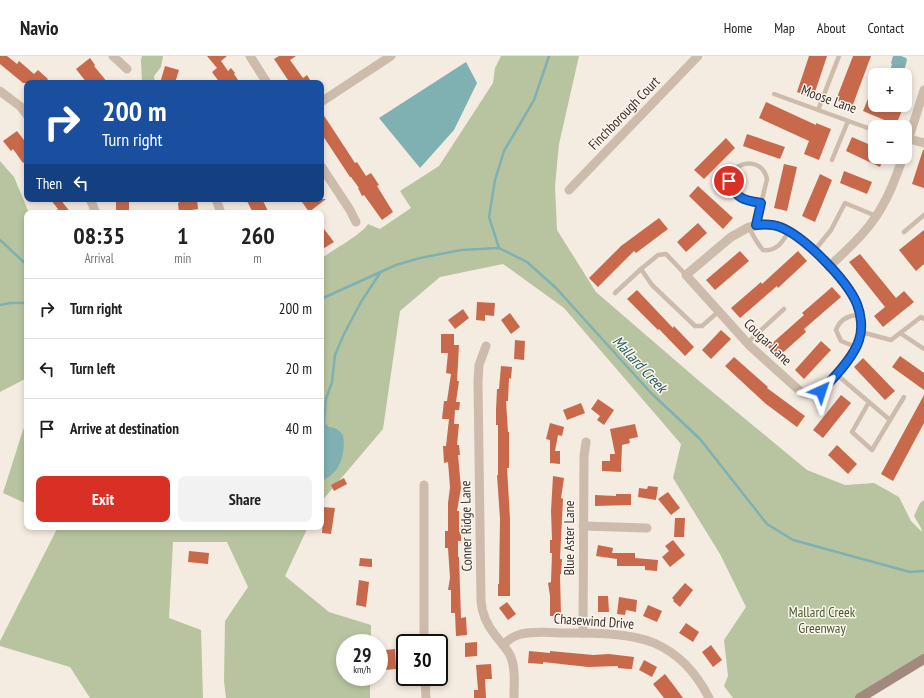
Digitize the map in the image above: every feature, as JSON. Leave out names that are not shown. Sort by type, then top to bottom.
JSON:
[{"type":"main road","points":[[865,697],[924,659]]},
{"type":"street","points":[[113,56],[127,69]]},
{"type":"street","points":[[250,56],[266,80]]},
{"type":"street","points":[[324,100],[391,56]]},
{"type":"street","name":"Finchborough Court","points":[[569,190],[698,56]]},
{"type":"street","points":[[912,124],[924,90]]},
{"type":"street","points":[[0,91],[24,112]]},
{"type":"street","points":[[912,140],[924,144]]},
{"type":"street","points":[[829,267],[859,238],[876,216],[888,196],[900,164]]},
{"type":"street","points":[[324,171],[350,210],[356,222]]},
{"type":"street","points":[[686,275],[731,238],[753,226]]},
{"type":"street","name":"Cougar Lane","points":[[686,275],[747,343],[801,392],[808,395],[821,391],[836,374],[860,340],[860,315],[857,303],[848,288],[829,267],[814,251],[790,231],[779,226],[753,226]]},
{"type":"street","name":"Conner Ridge Lane","points":[[486,346],[479,365],[478,382],[481,601],[482,612],[487,623],[513,662],[514,698]]},
{"type":"street","name":"Blue Aster Lane","points":[[583,633],[584,456],[586,442]]},
{"type":"street","points":[[424,484],[424,634]]},
{"type":"street","points":[[583,526],[647,528]]},
{"type":"street","name":"Chasewind Drive","points":[[503,645],[516,636],[534,632],[583,633],[639,638],[654,643],[679,658],[688,666],[698,679],[709,698]]},
{"type":"street","points":[[425,686],[426,698]]},
{"type":"lane","points":[[818,110],[839,56]]},
{"type":"lane","name":"Moose Lane","points":[[774,94],[868,128]]},
{"type":"lane","points":[[832,160],[848,121]]},
{"type":"lane","points":[[761,203],[743,200],[736,195],[732,188],[729,181],[730,174],[743,163],[750,163],[762,168],[767,179],[761,203],[753,226],[754,238],[758,245],[763,250],[770,251],[778,247],[790,231]]},
{"type":"lane","points":[[814,251],[831,230],[845,203],[876,216]]},
{"type":"lane","points":[[904,232],[924,215]]},
{"type":"lane","points":[[615,293],[658,255],[666,254],[686,275]]},
{"type":"lane","points":[[641,269],[652,285],[694,326],[702,326],[718,312]]},
{"type":"lane","points":[[747,343],[784,309]]},
{"type":"lane","points":[[856,347],[840,341],[836,330],[839,323],[845,318],[853,315],[860,315]]},
{"type":"lane","points":[[860,332],[891,340],[921,317],[924,318]]},
{"type":"lane","points":[[900,333],[924,349]]},
{"type":"lane","points":[[836,374],[890,420]]},
{"type":"lane","points":[[869,402],[852,432],[872,450],[904,397]]},
{"type":"green space","points":[[142,56],[163,56],[161,67],[154,76],[155,80],[142,80]]},
{"type":"green space","name":"Mallard Creek Greenway","points":[[501,56],[579,56],[559,144],[555,186],[557,230],[596,292],[698,380],[807,470],[845,485],[874,483],[899,497],[911,521],[922,532],[914,516],[920,503],[924,500],[924,659],[860,698],[733,698],[724,686],[728,676],[724,640],[746,607],[720,554],[673,478],[681,444],[564,308],[503,264],[440,277],[400,311],[383,429],[324,498],[324,256],[348,241],[368,224],[380,229],[411,208],[400,191],[439,166],[493,83],[495,68]]},
{"type":"green space","points":[[0,161],[14,177],[28,210],[24,210],[24,380],[0,392]]},
{"type":"green space","points":[[24,428],[24,503],[3,493]]},
{"type":"green space","points":[[56,530],[307,530],[285,576],[329,612],[371,625],[371,634],[336,634],[336,686],[370,686],[370,698],[226,698],[224,681],[225,621],[248,587],[227,542],[173,542],[169,618],[201,630],[203,698],[90,698],[70,667],[0,646],[0,641]]},
{"type":"water","points":[[893,56],[901,56],[907,60],[905,68],[891,68]]},
{"type":"water","points":[[466,62],[477,83],[454,130],[420,168],[379,118]]},
{"type":"water","points":[[324,422],[329,427],[337,429],[343,435],[344,442],[344,449],[340,462],[333,474],[324,480]]},
{"type":"building","points":[[0,56],[7,56],[17,64],[19,61],[34,74],[38,70],[48,79],[24,80],[23,83],[0,64]]},
{"type":"building","points":[[207,56],[227,56],[221,61],[228,71],[231,68],[238,80],[218,80],[212,72],[217,68]]},
{"type":"building","points":[[279,56],[296,56],[290,60],[303,78],[307,75],[310,80],[288,80],[274,59]]},
{"type":"building","points":[[809,56],[827,56],[813,98],[797,92]]},
{"type":"building","points":[[853,56],[871,56],[852,107],[836,100]]},
{"type":"building","points":[[90,58],[95,65],[94,66],[106,80],[85,80],[76,69]]},
{"type":"building","points":[[165,66],[179,70],[176,80],[161,80]]},
{"type":"building","points":[[868,99],[868,112],[901,112],[898,120],[884,120],[863,111]]},
{"type":"building","points":[[766,102],[816,125],[816,123],[831,129],[819,160],[804,154],[809,141],[759,118]]},
{"type":"building","points":[[324,116],[355,163],[357,162],[366,176],[371,173],[393,212],[382,220],[364,195],[362,196],[359,188],[324,138]]},
{"type":"building","points":[[17,131],[24,140],[24,162],[23,163],[13,149],[11,151],[3,141]]},
{"type":"building","points":[[747,134],[785,147],[780,159],[743,146]]},
{"type":"building","points":[[852,137],[868,144],[868,161],[846,151]]},
{"type":"building","points":[[726,138],[735,148],[704,179],[694,170]]},
{"type":"building","points":[[924,150],[924,188],[912,184]]},
{"type":"building","points":[[784,164],[797,167],[787,211],[774,208]]},
{"type":"building","points":[[874,164],[881,164],[880,167]]},
{"type":"building","points":[[844,171],[872,182],[867,194],[840,183]]},
{"type":"building","points":[[820,174],[832,180],[815,222],[802,216]]},
{"type":"building","points":[[698,186],[733,218],[723,229],[689,196]]},
{"type":"building","points":[[52,202],[62,202],[69,210],[57,210],[58,209]]},
{"type":"building","points":[[116,202],[129,202],[129,210],[116,210]]},
{"type":"building","points":[[197,202],[198,209],[179,210],[178,203]]},
{"type":"building","points":[[248,202],[264,202],[268,210],[252,210]]},
{"type":"building","points":[[302,202],[322,202],[312,210],[308,210]]},
{"type":"building","points":[[659,218],[668,229],[636,253],[634,251],[598,287],[589,278],[621,246]]},
{"type":"building","points":[[698,223],[707,233],[686,252],[677,242]]},
{"type":"building","points":[[324,229],[334,242],[324,248]]},
{"type":"building","points":[[924,230],[924,264],[916,271],[899,250]]},
{"type":"building","points":[[740,251],[749,261],[715,290],[706,280]]},
{"type":"building","points":[[798,251],[807,261],[778,288],[777,286],[740,318],[731,308],[761,282],[762,284]]},
{"type":"building","points":[[860,254],[896,298],[904,291],[914,302],[883,327],[874,316],[885,307],[849,262]]},
{"type":"building","points":[[832,287],[841,297],[804,329],[806,332],[778,357],[768,347],[804,315],[802,313]]},
{"type":"building","points":[[637,290],[673,328],[674,326],[694,347],[685,356],[627,299]]},
{"type":"building","points":[[477,302],[495,303],[494,316],[485,315],[485,321],[476,320]]},
{"type":"building","points":[[463,309],[469,318],[455,329],[448,320]]},
{"type":"building","points":[[510,313],[520,327],[511,334],[501,320]]},
{"type":"building","points":[[721,330],[731,339],[711,359],[702,350]]},
{"type":"building","points":[[441,334],[454,334],[454,345],[459,345],[457,381],[459,381],[456,402],[460,402],[459,410],[455,410],[454,424],[459,424],[457,445],[459,445],[460,455],[458,455],[461,488],[457,511],[459,511],[459,532],[461,532],[461,541],[458,541],[458,557],[461,618],[466,617],[467,635],[456,636],[455,613],[451,613],[451,590],[448,590],[450,578],[448,548],[445,548],[445,531],[448,531],[448,503],[450,487],[448,462],[444,463],[443,446],[446,446],[449,419],[442,419],[444,401],[447,401],[451,374],[446,373],[448,353],[441,353]]},
{"type":"building","points":[[515,340],[525,341],[524,360],[514,359]]},
{"type":"building","points":[[821,341],[831,350],[804,379],[795,370]]},
{"type":"building","points":[[900,356],[924,373],[924,390],[892,367]]},
{"type":"building","points":[[734,357],[768,387],[767,388],[805,416],[797,427],[766,404],[725,366]]},
{"type":"building","points":[[863,358],[895,391],[885,400],[854,367]]},
{"type":"building","points":[[501,366],[512,367],[511,379],[509,378],[508,401],[506,401],[509,432],[509,468],[507,468],[510,519],[510,596],[498,596],[500,519],[497,475],[498,425],[496,425],[496,410],[497,389],[499,389]]},
{"type":"building","points":[[841,395],[851,403],[823,438],[813,430]]},
{"type":"building","points":[[924,395],[924,423],[893,481],[881,474]]},
{"type":"building","points":[[598,399],[614,410],[604,425],[597,420],[600,416],[591,409]]},
{"type":"building","points":[[581,403],[585,413],[567,420],[563,410]]},
{"type":"building","points":[[550,423],[564,427],[562,436],[558,435],[555,451],[560,451],[560,464],[550,463],[550,440],[546,439]]},
{"type":"building","points":[[635,424],[638,437],[629,439],[630,443],[622,445],[621,472],[602,471],[602,461],[610,461],[610,454],[615,454],[610,429]]},
{"type":"building","points":[[837,445],[857,464],[848,474],[828,455]]},
{"type":"building","points":[[553,476],[564,478],[561,498],[563,499],[560,559],[562,559],[560,574],[561,616],[550,616],[550,596],[548,583],[551,582],[552,553],[550,553],[550,540],[552,540],[551,511]]},
{"type":"building","points":[[344,478],[347,484],[334,491],[331,485]]},
{"type":"building","points":[[648,486],[658,487],[656,500],[638,497],[639,488],[647,489]]},
{"type":"building","points":[[668,492],[680,508],[671,515],[658,499]]},
{"type":"building","points":[[616,494],[631,494],[631,505],[595,506],[595,495],[616,496]]},
{"type":"building","points":[[324,507],[335,508],[331,534],[322,533],[322,530],[324,530]]},
{"type":"building","points":[[675,518],[685,518],[684,537],[674,537]]},
{"type":"building","points":[[673,540],[685,555],[670,567],[662,557],[669,551],[665,546]]},
{"type":"building","points":[[598,545],[613,548],[612,553],[635,553],[635,558],[658,560],[657,571],[645,570],[645,566],[617,566],[617,559],[596,556]]},
{"type":"building","points":[[189,551],[209,553],[208,564],[188,562]]},
{"type":"building","points":[[360,558],[372,559],[372,567],[359,566]]},
{"type":"building","points":[[359,580],[369,582],[366,607],[356,605]]},
{"type":"building","points":[[685,583],[693,590],[680,607],[673,601],[674,600],[672,598]]},
{"type":"building","points":[[598,596],[608,596],[609,612],[598,612]]},
{"type":"building","points":[[619,597],[637,600],[636,612],[626,610],[625,615],[617,614]]},
{"type":"building","points":[[507,602],[516,614],[508,620],[499,608]]},
{"type":"building","points":[[648,605],[662,611],[657,622],[643,616]]},
{"type":"building","points":[[686,623],[699,632],[693,642],[679,633]]},
{"type":"building","points":[[477,642],[477,656],[465,657],[465,643]]},
{"type":"building","points":[[711,645],[722,660],[713,667],[702,652]]},
{"type":"building","points":[[395,649],[396,669],[388,670],[388,650]]},
{"type":"building","points":[[529,651],[550,653],[550,651],[593,655],[609,654],[634,657],[632,669],[618,668],[618,666],[588,667],[543,662],[543,664],[528,663]]},
{"type":"building","points":[[644,660],[657,667],[652,677],[639,670]]},
{"type":"building","points":[[491,664],[492,679],[485,679],[486,698],[474,698],[474,690],[478,690],[476,665]]},
{"type":"building","points":[[665,674],[683,698],[664,698],[653,684]]},
{"type":"waterway","points":[[499,248],[489,217],[495,180],[504,151],[534,100],[549,56]]},
{"type":"waterway","name":"Mallard Creek","points":[[0,240],[24,262]]},
{"type":"waterway","name":"Mallard Creek","points":[[324,298],[396,265],[420,258],[461,250],[499,248],[527,262],[556,288],[651,393],[700,439],[767,524],[793,540],[910,572],[924,571]]},
{"type":"waterway","points":[[324,425],[326,399],[332,382],[335,355],[361,302],[380,273]]},
{"type":"waterway","points":[[0,305],[24,303]]},
{"type":"route","points":[[729,181],[736,195],[743,200],[761,203],[756,225],[779,226],[790,231],[811,247],[848,288],[857,303],[860,315],[860,340],[840,370],[821,391]]}]
